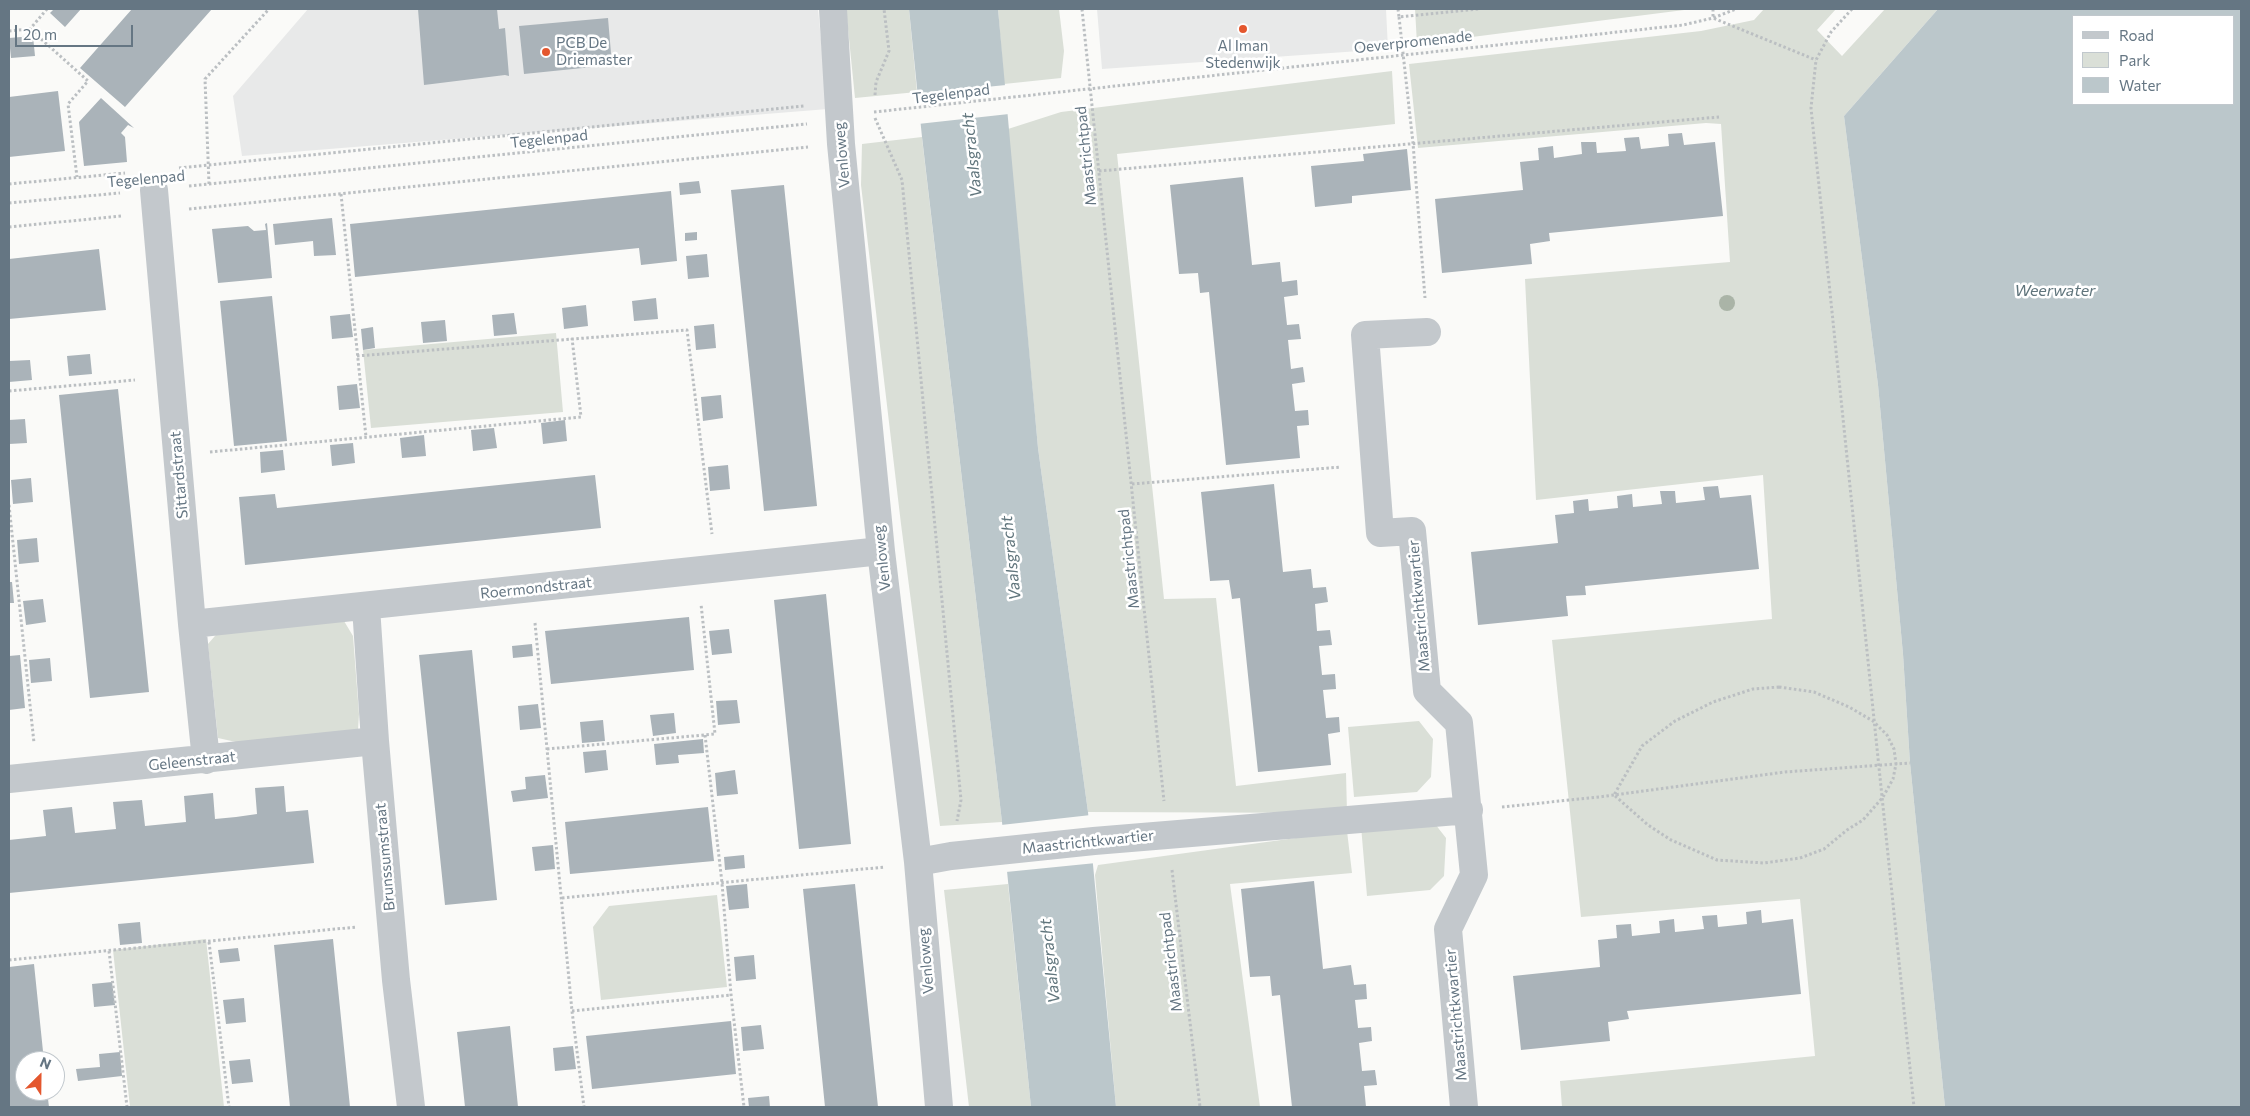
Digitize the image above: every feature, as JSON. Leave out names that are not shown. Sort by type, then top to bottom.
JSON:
[{"type":"street","name":"Venloweg","points":[[833,9],[839,123],[881,551],[918,862],[939,1107]]},
{"type":"street","name":"Sittardstraat","points":[[154,201],[206,760]]},
{"type":"street","name":"Maastrichtkwartier","points":[[1427,332],[1365,335],[1380,532],[1412,531],[1427,692],[1459,723],[1474,875],[1448,929],[1464,1107]]},
{"type":"street","name":"Roermondstraat","points":[[192,624],[881,551]]},
{"type":"street","name":"Brunssumstraat","points":[[366,607],[375,741],[391,924],[411,1107]]},
{"type":"street","name":"Geleenstraat","points":[[9,779],[375,741]]},
{"type":"street","name":"Maastrichtkwartier","points":[[918,862],[952,856],[1168,834],[1469,810]]},
{"type":"path","points":[[9,31],[30,29],[47,9]]},
{"type":"path","points":[[208,184],[205,80],[269,9]]},
{"type":"path","points":[[875,97],[876,82],[889,52],[884,9]]},
{"type":"path","name":"Maastrichtpad","points":[[1082,9],[1168,834],[1200,1107]]},
{"type":"path","points":[[1398,9],[1413,143],[1427,332]]},
{"type":"path","points":[[1399,17],[1479,9]]},
{"type":"path","points":[[1713,9],[1713,18],[1816,60]]},
{"type":"path","name":"Oeverpromenade","points":[[1091,89],[1683,24],[1713,18],[1736,9]]},
{"type":"path","points":[[1852,9],[1832,32],[1816,60],[1811,108],[1914,1107]]},
{"type":"path","points":[[30,29],[88,81],[68,104],[77,177]]},
{"type":"path","name":"Tegelenpad","points":[[873,112],[896,112],[1091,89]]},
{"type":"path","points":[[874,105],[873,112],[902,180],[961,800],[952,856]]},
{"type":"path","points":[[1099,171],[1719,117]]},
{"type":"path","points":[[171,168],[839,123]]},
{"type":"path","points":[[9,227],[154,201],[341,194],[839,123]]},
{"type":"path","name":"Tegelenpad","points":[[9,202],[154,201],[208,184],[839,123]]},
{"type":"path","points":[[9,184],[133,172]]},
{"type":"path","points":[[341,194],[366,437]]},
{"type":"path","points":[[357,356],[687,330],[712,535],[698,571],[715,734],[547,749]]},
{"type":"path","points":[[177,456],[581,417],[572,338]]},
{"type":"path","points":[[9,391],[170,377]]},
{"type":"path","points":[[1132,484],[1375,464]]},
{"type":"path","points":[[9,505],[37,776]]},
{"type":"path","points":[[9,578],[16,578]]},
{"type":"path","points":[[531,589],[572,1011],[584,1107]]},
{"type":"path","points":[[1779,687],[1814,692],[1849,707],[1873,721],[1887,735],[1894,749],[1896,764],[1893,779],[1883,797],[1862,820],[1824,849],[1800,858],[1764,863],[1717,860],[1671,840],[1648,825],[1614,795],[1642,746],[1675,721],[1712,702],[1753,689],[1779,687]]},
{"type":"path","points":[[705,735],[722,883],[730,995],[744,1107]]},
{"type":"path","points":[[1469,810],[1614,795],[1785,772],[1910,763]]},
{"type":"path","points":[[562,898],[889,867],[918,862]]},
{"type":"path","points":[[9,960],[391,924]]},
{"type":"path","points":[[209,942],[229,1107]]},
{"type":"path","points":[[110,951],[126,1107]]},
{"type":"path","points":[[572,1011],[730,995]]},
{"type":"shaded area","name":"PCB De Driemaster","points":[[308,9],[818,9],[828,109],[242,156],[233,96]]},
{"type":"shaded area","name":"Al Iman Stedenwijk","points":[[1097,9],[1386,9],[1388,49],[1102,69]]},
{"type":"green space","points":[[846,9],[909,9],[917,92],[855,98]]},
{"type":"green space","points":[[998,9],[1059,9],[1064,51],[1061,78],[1004,84]]},
{"type":"green space","points":[[1415,9],[1692,9],[1417,44]]},
{"type":"green space","points":[[1764,9],[1836,9],[1817,30],[1842,56],[1885,9],[1938,9],[1844,116],[1878,385],[1903,654],[1910,763],[1945,1107],[1562,1107],[1560,1081],[1815,1056],[1800,899],[1581,917],[1552,640],[1772,619],[1763,475],[1536,500],[1525,279],[1730,262],[1721,124],[1706,123],[1418,148],[1409,64],[1701,31],[1754,20]]},
{"type":"green space","points":[[1392,71],[1395,124],[1117,154],[1164,599],[1216,598],[1236,786],[1346,773],[1347,813],[1088,812],[1038,448],[1008,129],[1061,112]]},
{"type":"green space","points":[[922,137],[1002,822],[940,826],[901,524],[861,185],[862,144]]},
{"type":"green space","points":[[556,333],[563,412],[371,428],[363,350]]},
{"type":"green space","points":[[344,621],[353,636],[359,714],[358,730],[236,742],[218,738],[208,644],[221,629]]},
{"type":"green space","points":[[1419,721],[1433,739],[1431,777],[1417,792],[1354,797],[1348,727]]},
{"type":"green space","points":[[1432,820],[1446,838],[1444,876],[1430,890],[1367,896],[1361,826]]},
{"type":"green space","points":[[1347,831],[1352,873],[1230,884],[1260,1107],[1116,1107],[1095,875],[1098,865]]},
{"type":"green space","points":[[1008,884],[1031,1107],[969,1107],[944,890]]},
{"type":"green space","points":[[717,895],[727,987],[601,1000],[593,927],[609,906]]},
{"type":"green space","points":[[206,939],[224,1107],[130,1107],[113,950]]},
{"type":"water","name":"Vaalsgracht","points":[[909,9],[998,9],[1038,448],[1088,812],[1116,1107],[1031,1107],[1002,822],[922,137]]},
{"type":"water","name":"Weerwater","points":[[1938,9],[2241,9],[2241,1107],[1945,1107],[1910,763],[1903,654],[1878,385],[1844,116]]},
{"type":"pier","points":[[1006,85],[1009,114],[918,124],[915,94]]},
{"type":"pier","points":[[1091,815],[1096,863],[1006,872],[1001,825]]},
{"type":"building","points":[[54,9],[81,9],[65,27],[50,13]]},
{"type":"building","points":[[132,9],[212,9],[125,107],[80,68]]},
{"type":"building","points":[[418,9],[497,9],[499,29],[505,28],[509,76],[424,85]]},
{"type":"building","points":[[608,18],[612,65],[524,74],[519,26]]},
{"type":"building","points":[[33,36],[35,56],[11,58],[9,38]]},
{"type":"building","points":[[58,91],[65,151],[9,157],[9,97]]},
{"type":"building","points":[[101,98],[134,128],[128,125],[121,133],[125,137],[127,162],[84,166],[79,122]]},
{"type":"building","points":[[1682,133],[1684,145],[1715,142],[1723,216],[1549,233],[1550,241],[1530,244],[1532,264],[1442,273],[1435,199],[1523,190],[1520,162],[1539,160],[1538,148],[1553,146],[1554,158],[1582,154],[1581,142],[1596,142],[1597,153],[1626,151],[1624,138],[1639,137],[1641,149],[1669,146],[1668,134]]},
{"type":"building","points":[[1407,149],[1411,190],[1352,196],[1352,203],[1315,207],[1311,166],[1364,161],[1363,154]]},
{"type":"building","points":[[1243,177],[1252,265],[1280,262],[1282,282],[1297,280],[1298,295],[1284,297],[1287,325],[1299,324],[1301,339],[1288,340],[1291,369],[1303,367],[1305,382],[1292,384],[1295,411],[1308,410],[1309,425],[1297,426],[1300,458],[1226,465],[1209,292],[1200,293],[1198,273],[1179,274],[1170,185]]},
{"type":"building","points":[[699,181],[701,193],[680,195],[679,183]]},
{"type":"building","points":[[784,185],[817,506],[764,511],[731,190]]},
{"type":"building","points":[[671,191],[677,261],[641,265],[639,248],[355,277],[350,224]]},
{"type":"building","points":[[332,218],[336,255],[314,256],[313,241],[275,245],[273,224]]},
{"type":"building","points":[[267,223],[272,278],[218,283],[212,229],[248,226],[254,231],[266,230],[265,224]]},
{"type":"building","points":[[697,232],[697,240],[685,241],[685,233]]},
{"type":"building","points":[[99,249],[106,310],[9,319],[9,259]]},
{"type":"building","points":[[707,254],[709,277],[688,279],[686,256]]},
{"type":"building","points":[[272,296],[287,441],[234,446],[220,301]]},
{"type":"building","points":[[656,298],[658,319],[634,321],[632,301]]},
{"type":"building","points":[[586,305],[588,326],[564,329],[562,308]]},
{"type":"building","points":[[514,313],[517,334],[494,336],[492,315]]},
{"type":"building","points":[[350,314],[353,337],[332,339],[330,316]]},
{"type":"building","points":[[445,320],[447,341],[423,343],[421,322]]},
{"type":"building","points":[[714,324],[716,348],[696,350],[694,326]]},
{"type":"building","points":[[373,327],[375,348],[363,350],[361,329]]},
{"type":"building","points":[[90,354],[92,374],[69,376],[67,356]]},
{"type":"building","points":[[30,360],[32,380],[9,382],[9,361]]},
{"type":"building","points":[[357,384],[360,408],[339,410],[337,386]]},
{"type":"building","points":[[118,389],[149,692],[90,698],[59,395]]},
{"type":"building","points":[[721,395],[723,418],[703,421],[701,397]]},
{"type":"building","points":[[25,419],[27,443],[9,444],[9,420]]},
{"type":"building","points":[[565,420],[567,441],[543,444],[541,423]]},
{"type":"building","points":[[494,428],[497,448],[473,451],[471,430]]},
{"type":"building","points":[[424,435],[426,456],[402,458],[400,438]]},
{"type":"building","points":[[353,443],[355,463],[332,466],[330,445]]},
{"type":"building","points":[[283,450],[285,470],[261,473],[260,452]]},
{"type":"building","points":[[728,465],[730,489],[710,491],[708,467]]},
{"type":"building","points":[[595,475],[601,528],[245,565],[239,497],[275,494],[277,508]]},
{"type":"building","points":[[31,478],[33,502],[13,504],[11,480]]},
{"type":"building","points":[[1274,484],[1283,572],[1311,569],[1313,588],[1326,587],[1328,602],[1315,604],[1317,631],[1330,630],[1332,645],[1319,646],[1322,675],[1335,674],[1336,689],[1323,690],[1326,718],[1339,717],[1340,732],[1328,734],[1331,765],[1258,772],[1240,598],[1232,599],[1229,580],[1210,581],[1201,492]]},
{"type":"building","points":[[1718,486],[1720,498],[1751,495],[1759,569],[1585,586],[1586,595],[1566,596],[1568,616],[1478,625],[1471,552],[1558,543],[1555,515],[1574,513],[1573,501],[1588,499],[1589,511],[1618,508],[1617,496],[1632,494],[1633,507],[1662,504],[1660,491],[1675,491],[1676,503],[1705,500],[1703,487]]},
{"type":"building","points":[[37,538],[39,562],[19,564],[17,540]]},
{"type":"building","points":[[9,582],[12,582],[14,603],[9,603]]},
{"type":"building","points":[[826,594],[851,844],[799,849],[774,600]]},
{"type":"building","points":[[43,599],[46,622],[26,625],[23,601]]},
{"type":"building","points":[[689,617],[694,670],[551,684],[545,631]]},
{"type":"building","points":[[729,629],[732,653],[712,655],[709,631]]},
{"type":"building","points":[[532,644],[533,656],[513,658],[512,646]]},
{"type":"building","points":[[472,650],[497,900],[445,905],[419,655]]},
{"type":"building","points":[[20,655],[25,708],[9,710],[9,656]]},
{"type":"building","points":[[50,658],[52,681],[31,683],[29,660]]},
{"type":"building","points":[[737,700],[740,723],[718,725],[716,701]]},
{"type":"building","points":[[538,704],[541,728],[520,730],[518,706]]},
{"type":"building","points":[[674,713],[676,733],[653,736],[650,715]]},
{"type":"building","points":[[603,720],[605,741],[582,743],[580,722]]},
{"type":"building","points":[[703,739],[704,753],[678,755],[679,763],[656,765],[654,744]]},
{"type":"building","points":[[606,750],[608,770],[585,773],[583,752]]},
{"type":"building","points":[[735,770],[738,794],[717,796],[715,773]]},
{"type":"building","points":[[545,775],[548,798],[513,802],[511,791],[526,789],[525,777]]},
{"type":"building","points":[[284,786],[286,812],[308,810],[314,863],[9,893],[9,840],[46,836],[43,810],[72,807],[75,833],[116,829],[113,802],[142,800],[145,826],[186,822],[184,796],[213,793],[215,819],[257,814],[255,788]]},
{"type":"building","points":[[708,807],[714,861],[570,874],[565,822]]},
{"type":"building","points":[[553,845],[555,869],[535,871],[532,847]]},
{"type":"building","points":[[744,855],[745,868],[725,870],[724,857]]},
{"type":"building","points":[[1314,881],[1323,969],[1351,965],[1354,985],[1366,984],[1367,999],[1355,1000],[1358,1028],[1371,1027],[1372,1041],[1359,1043],[1362,1071],[1375,1070],[1377,1085],[1364,1086],[1366,1107],[1292,1107],[1280,995],[1272,996],[1270,976],[1250,977],[1241,889]]},
{"type":"building","points":[[747,884],[749,908],[729,910],[726,886]]},
{"type":"building","points":[[855,884],[878,1107],[825,1107],[803,889]]},
{"type":"building","points":[[1761,910],[1762,923],[1793,919],[1801,994],[1627,1011],[1629,1019],[1608,1022],[1610,1041],[1521,1050],[1513,976],[1600,967],[1598,940],[1617,938],[1616,925],[1631,924],[1632,936],[1660,933],[1659,921],[1674,919],[1675,932],[1704,929],[1702,916],[1717,915],[1718,927],[1747,924],[1746,912]]},
{"type":"building","points":[[140,922],[142,943],[120,945],[118,924]]},
{"type":"building","points":[[333,939],[350,1107],[290,1107],[274,945]]},
{"type":"building","points":[[238,948],[240,961],[220,963],[218,950]]},
{"type":"building","points":[[754,955],[756,979],[736,981],[734,957]]},
{"type":"building","points":[[34,964],[43,1051],[15,1051],[15,1101],[48,1101],[49,1107],[9,1107],[9,967]]},
{"type":"building","points":[[112,982],[115,1005],[94,1007],[92,984]]},
{"type":"building","points":[[244,998],[246,1022],[226,1024],[223,1000]]},
{"type":"building","points":[[731,1021],[736,1074],[592,1089],[586,1036]]},
{"type":"building","points":[[761,1025],[764,1049],[743,1051],[741,1027]]},
{"type":"building","points":[[510,1026],[518,1107],[465,1107],[457,1032]]},
{"type":"building","points":[[573,1046],[576,1069],[555,1071],[553,1048]]},
{"type":"building","points":[[120,1052],[122,1076],[78,1081],[76,1069],[100,1067],[99,1054]]},
{"type":"building","points":[[250,1059],[253,1082],[232,1084],[229,1061]]},
{"type":"building","points":[[769,1096],[770,1107],[749,1107],[748,1098]]},
{"type":"place","name":"Al Iman Stedenwijk","points":[[1243,29]]},
{"type":"place","name":"PCB De Driemaster","points":[[546,52]]}]
